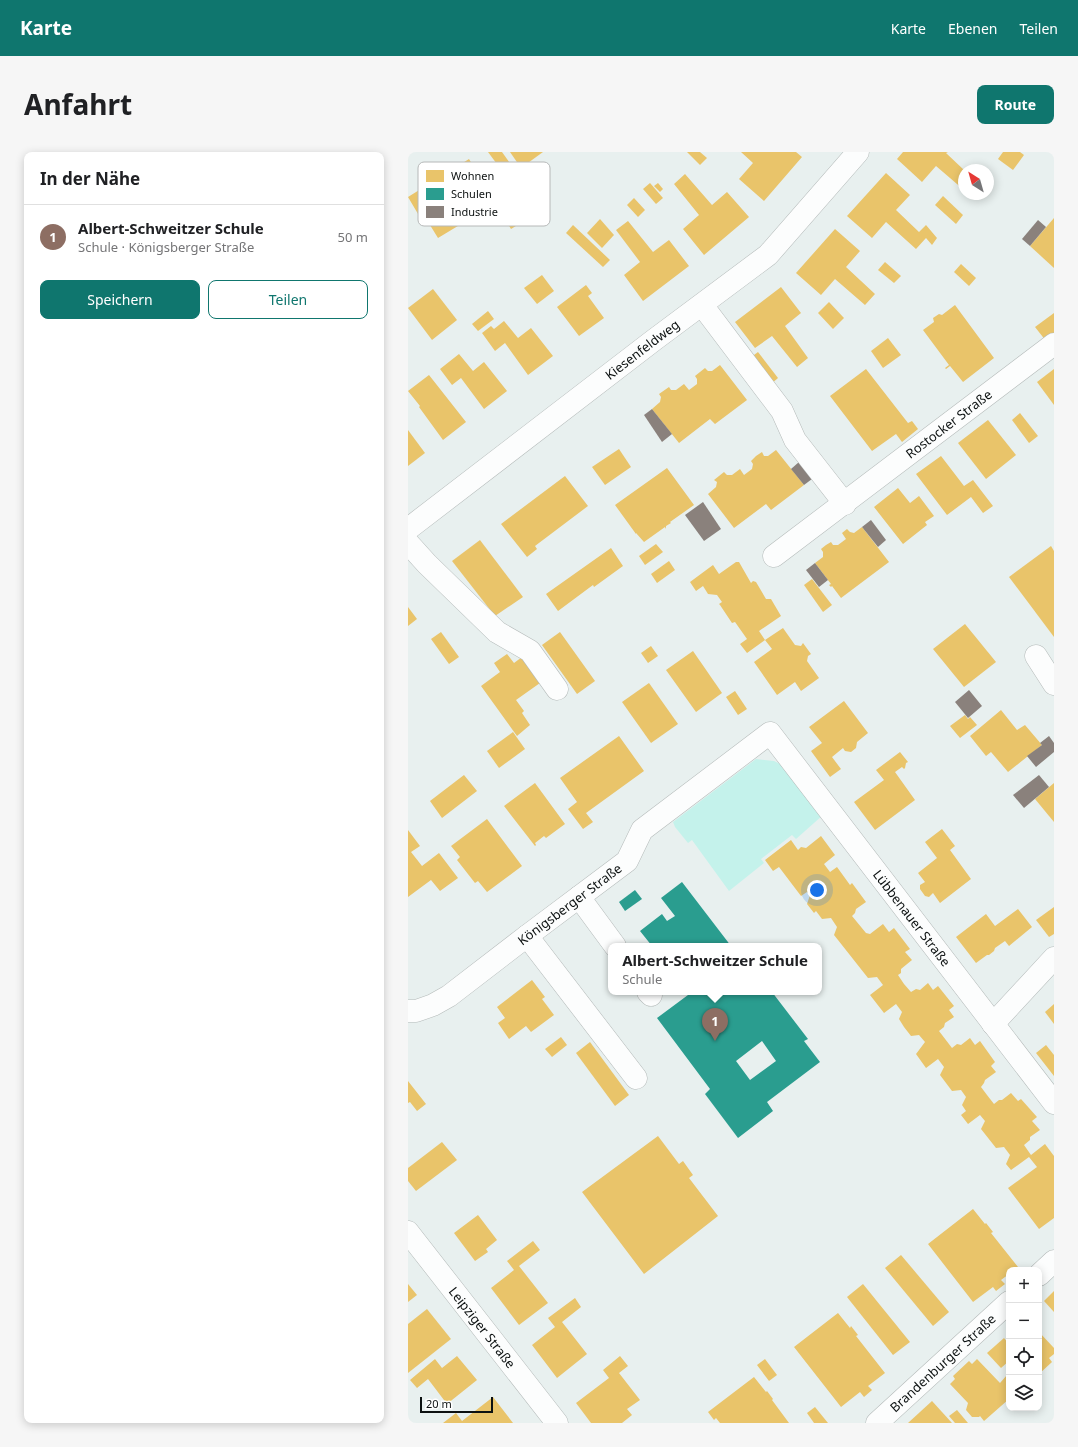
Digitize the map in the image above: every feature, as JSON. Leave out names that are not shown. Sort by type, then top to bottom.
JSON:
[{"type":"street","name":"Kiesenfeldweg","points":[[408,529],[648,344],[768,255],[858,152]]},
{"type":"street","points":[[702,305],[782,411],[795,440],[845,504]]},
{"type":"street","name":"Rostocker Straße","points":[[774,556],[845,504],[969,407],[1054,344]]},
{"type":"street","points":[[408,542],[427,564],[496,632],[530,651],[557,689]]},
{"type":"street","points":[[1036,656],[1054,684]]},
{"type":"street","name":"Königsberger Straße","points":[[408,1011],[416,1011],[433,1005],[449,996],[627,861],[642,830],[770,733]]},
{"type":"street","name":"Lübbenauer Straße","points":[[770,733],[1054,1103]]},
{"type":"street","points":[[579,897],[613,943]]},
{"type":"street","points":[[527,936],[636,1078]]},
{"type":"street","points":[[993,1024],[1054,958]]},
{"type":"street","name":"Leipziger Straße","points":[[408,1232],[557,1423]]},
{"type":"street","points":[[1042,1272],[1054,1261]]},
{"type":"street","name":"Brandenburger Straße","points":[[877,1423],[1008,1303]]},
{"type":"green space","points":[[756,759],[774,761],[788,768],[823,815],[796,839],[792,835],[761,859],[764,863],[729,891],[692,840],[688,843],[675,827],[673,822]]},
{"type":"building: Wohnen","points":[[488,152],[502,152],[509,162],[495,162]]},
{"type":"building: Wohnen","points":[[510,152],[543,152],[529,162],[517,162]]},
{"type":"building: Wohnen","points":[[687,152],[700,152],[707,158],[700,165]]},
{"type":"building: Wohnen","points":[[741,152],[796,152],[802,157],[764,201],[739,179],[753,163]]},
{"type":"building: Wohnen","points":[[903,152],[948,152],[946,153],[958,164],[958,185],[936,166],[922,182],[897,159]]},
{"type":"building: Wohnen","points":[[1003,152],[1020,152],[1024,155],[1013,170],[998,159]]},
{"type":"building: Wohnen","points":[[886,173],[910,195],[896,210],[919,232],[926,225],[937,238],[932,245],[926,238],[916,249],[886,222],[872,238],[847,216]]},
{"type":"building: Wohnen","points":[[685,174],[712,205],[727,192],[749,217],[704,255],[683,229],[699,215],[674,184]]},
{"type":"building: Wohnen","points":[[650,183],[663,198],[656,204],[643,189]]},
{"type":"building: Wohnen","points":[[658,183],[663,189],[660,192],[654,186]]},
{"type":"building: Wohnen","points":[[418,191],[418,214],[408,197]]},
{"type":"building: Wohnen","points":[[943,196],[963,215],[956,224],[935,205]]},
{"type":"building: Wohnen","points":[[634,198],[645,210],[638,217],[627,205]]},
{"type":"building: Wohnen","points":[[1054,218],[1054,268],[1030,246]]},
{"type":"building: Wohnen","points":[[600,219],[614,235],[602,248],[587,233]]},
{"type":"building: Wohnen","points":[[628,221],[653,252],[669,240],[689,266],[643,301],[624,275],[640,262],[616,230]]},
{"type":"building: Wohnen","points":[[573,225],[610,260],[603,267],[566,233]]},
{"type":"building: Wohnen","points":[[431,226],[458,226],[438,238]]},
{"type":"building: Wohnen","points":[[835,229],[860,251],[846,267],[875,294],[865,305],[835,279],[821,295],[796,273]]},
{"type":"building: Wohnen","points":[[885,262],[901,276],[894,283],[878,270]]},
{"type":"building: Wohnen","points":[[961,264],[976,278],[969,286],[954,272]]},
{"type":"building: Wohnen","points":[[542,275],[554,291],[537,304],[524,288]]},
{"type":"building: Wohnen","points":[[586,285],[592,293],[588,296],[604,318],[579,336],[557,307]]},
{"type":"building: Wohnen","points":[[781,287],[801,313],[785,326],[808,358],[797,367],[772,336],[755,348],[735,322]]},
{"type":"building: Wohnen","points":[[433,289],[457,320],[432,340],[408,308]]},
{"type":"building: Wohnen","points":[[829,302],[844,318],[833,329],[818,313]]},
{"type":"building: Wohnen","points":[[955,305],[994,358],[963,382],[950,366],[946,369],[945,368],[949,365],[923,330],[934,322],[933,318],[939,314],[942,315]]},
{"type":"building: Wohnen","points":[[488,311],[494,319],[478,331],[472,324]]},
{"type":"building: Wohnen","points":[[1054,313],[1054,335],[1046,341],[1035,327]]},
{"type":"building: Wohnen","points":[[504,321],[518,338],[531,328],[553,356],[528,375],[505,343],[495,351],[482,333],[491,326],[494,329]]},
{"type":"building: Wohnen","points":[[888,338],[901,355],[883,368],[871,351]]},
{"type":"building: Wohnen","points":[[758,352],[778,378],[770,385],[750,358]]},
{"type":"building: Wohnen","points":[[459,354],[473,371],[484,362],[507,391],[484,409],[461,378],[452,385],[440,369]]},
{"type":"building: Wohnen","points":[[720,365],[747,400],[715,424],[710,419],[679,443],[652,409],[660,402],[661,397],[659,394],[669,387],[671,390],[676,390],[684,384],[689,390],[697,384],[697,379],[695,376],[705,368],[708,371],[712,371]]},
{"type":"building: Wohnen","points":[[866,369],[908,423],[912,421],[918,429],[902,442],[896,434],[872,451],[830,396]]},
{"type":"building: Wohnen","points":[[1054,369],[1054,405],[1037,382]]},
{"type":"building: Wohnen","points":[[429,375],[466,422],[443,440],[408,391]]},
{"type":"building: Wohnen","points":[[1020,413],[1038,436],[1029,443],[1012,420]]},
{"type":"building: Wohnen","points":[[988,420],[1016,455],[986,479],[958,443]]},
{"type":"building: Wohnen","points":[[408,430],[425,453],[408,466]]},
{"type":"building: Wohnen","points":[[619,449],[631,467],[605,485],[592,467]]},
{"type":"building: Wohnen","points":[[776,450],[804,485],[771,510],[766,504],[734,528],[708,494],[716,487],[717,482],[714,480],[724,472],[727,475],[732,475],[740,469],[744,475],[752,469],[753,464],[751,461],[756,456],[762,452],[764,456],[768,456]]},
{"type":"building: Wohnen","points":[[941,456],[964,486],[973,480],[993,506],[983,513],[971,497],[947,515],[916,474]]},
{"type":"building: Wohnen","points":[[667,468],[694,505],[670,522],[671,523],[666,526],[666,529],[665,527],[644,542],[636,534],[615,505]]},
{"type":"building: Wohnen","points":[[565,476],[588,506],[535,546],[537,549],[527,557],[501,524]]},
{"type":"building: Wohnen","points":[[898,488],[910,503],[919,496],[934,516],[925,522],[927,525],[903,544],[874,507]]},
{"type":"building: Wohnen","points":[[862,527],[889,562],[841,598],[832,586],[831,587],[829,585],[831,584],[815,563],[823,557],[823,552],[821,549],[826,545],[831,542],[833,545],[838,545],[846,539],[842,533],[847,529],[854,533]]},
{"type":"building: Wohnen","points":[[480,540],[523,597],[495,616],[452,561]]},
{"type":"building: Wohnen","points":[[656,544],[663,552],[645,565],[639,556]]},
{"type":"building: Wohnen","points":[[1051,546],[1054,551],[1054,637],[1009,577]]},
{"type":"building: Wohnen","points":[[611,548],[623,566],[594,587],[593,585],[558,611],[546,594]]},
{"type":"building: Wohnen","points":[[669,561],[675,570],[657,583],[651,574]]},
{"type":"building: Wohnen","points":[[736,562],[739,562],[751,583],[753,581],[756,582],[766,599],[771,599],[781,616],[759,631],[765,640],[747,653],[740,644],[747,639],[735,622],[732,623],[719,604],[722,602],[717,595],[708,594],[703,586],[696,591],[690,582],[713,565],[719,574]]},
{"type":"building: Wohnen","points":[[812,579],[832,605],[823,612],[804,585]]},
{"type":"building: Wohnen","points":[[408,607],[417,619],[408,626]]},
{"type":"building: Wohnen","points":[[965,624],[996,662],[964,687],[933,649]]},
{"type":"building: Wohnen","points":[[783,628],[795,645],[801,646],[803,643],[811,654],[808,656],[807,661],[819,678],[801,691],[795,682],[777,695],[754,662],[772,649],[765,640]]},
{"type":"building: Wohnen","points":[[441,632],[459,657],[449,664],[431,639]]},
{"type":"building: Wohnen","points":[[560,632],[595,681],[577,694],[542,645]]},
{"type":"building: Wohnen","points":[[651,646],[658,656],[648,663],[641,653]]},
{"type":"building: Wohnen","points":[[693,651],[722,693],[696,712],[666,670]]},
{"type":"building: Wohnen","points":[[507,654],[514,663],[522,657],[540,683],[516,700],[524,711],[522,713],[530,725],[517,736],[481,686],[500,672],[494,663]]},
{"type":"building: Wohnen","points":[[649,683],[678,724],[651,743],[622,702]]},
{"type":"building: Wohnen","points":[[735,691],[747,709],[738,715],[726,697]]},
{"type":"building: Wohnen","points":[[844,701],[868,733],[857,742],[856,748],[851,752],[845,751],[843,748],[832,757],[841,769],[830,777],[811,751],[822,743],[809,727]]},
{"type":"building: Wohnen","points":[[1001,710],[1017,730],[1025,725],[1042,745],[1008,772],[991,752],[986,756],[970,736]]},
{"type":"building: Wohnen","points":[[965,715],[968,719],[970,717],[977,725],[960,738],[950,726]]},
{"type":"building: Wohnen","points":[[513,732],[525,749],[499,768],[487,751]]},
{"type":"building: Wohnen","points":[[619,736],[644,771],[586,813],[593,822],[583,829],[568,809],[577,802],[560,778]]},
{"type":"building: Wohnen","points":[[900,752],[908,762],[906,763],[904,769],[902,767],[895,772],[915,800],[875,830],[854,802],[884,780],[876,770]]},
{"type":"building: Wohnen","points":[[464,775],[477,791],[442,818],[430,801]]},
{"type":"building: Wohnen","points":[[535,783],[565,824],[546,838],[544,836],[535,843],[535,846],[504,806]]},
{"type":"building: Wohnen","points":[[1054,783],[1054,822],[1035,799]]},
{"type":"building: Wohnen","points":[[487,819],[522,866],[487,892],[478,881],[475,883],[457,860],[460,857],[451,846]]},
{"type":"building: Wohnen","points":[[942,829],[955,846],[950,850],[971,879],[940,903],[933,893],[929,897],[925,896],[920,889],[920,885],[925,882],[918,873],[937,858],[925,842]]},
{"type":"building: Wohnen","points":[[408,830],[420,846],[411,852],[422,866],[439,853],[458,878],[440,891],[431,880],[408,897]]},
{"type":"building: Wohnen","points":[[821,836],[835,855],[824,864],[830,872],[837,867],[850,885],[852,883],[866,902],[856,909],[852,916],[866,933],[870,934],[883,924],[889,932],[894,928],[910,949],[905,952],[912,960],[901,969],[901,973],[898,975],[904,984],[911,992],[916,989],[920,990],[928,983],[933,990],[938,986],[954,1006],[949,1010],[954,1017],[945,1023],[944,1027],[939,1031],[952,1048],[957,1044],[961,1045],[970,1038],[975,1045],[980,1041],[995,1062],[991,1066],[996,1072],[985,1080],[981,1087],[987,1095],[994,1104],[1011,1093],[1018,1101],[1021,1099],[1037,1117],[1032,1121],[1040,1130],[1030,1137],[1030,1140],[1024,1145],[1031,1155],[1045,1144],[1054,1156],[1054,1218],[1039,1229],[1008,1188],[1037,1167],[1029,1157],[1011,1170],[1006,1164],[1010,1155],[1004,1147],[996,1148],[981,1129],[985,1121],[980,1115],[968,1124],[961,1115],[966,1111],[962,1105],[966,1097],[961,1090],[952,1091],[940,1075],[944,1067],[938,1059],[926,1068],[916,1054],[925,1042],[919,1035],[911,1036],[904,1027],[899,1019],[902,1012],[896,1004],[884,1013],[870,995],[883,985],[877,977],[868,978],[834,935],[837,927],[831,918],[822,919],[816,911],[814,913],[807,904],[810,895],[807,892],[801,896],[779,867],[773,871],[765,860],[791,840],[798,850],[801,847],[806,848]]},
{"type":"building: Wohnen","points":[[1054,907],[1054,934],[1049,937],[1036,920]]},
{"type":"building: Wohnen","points":[[1018,909],[1032,927],[1009,946],[1005,941],[995,948],[989,955],[976,963],[956,937],[986,914],[995,926]]},
{"type":"building: Wohnen","points":[[532,980],[545,997],[542,999],[554,1015],[531,1032],[526,1026],[509,1039],[498,1023],[505,1018],[497,1007]]},
{"type":"building: Wohnen","points":[[1054,1004],[1054,1024],[1045,1012]]},
{"type":"building: Wohnen","points":[[561,1037],[567,1045],[552,1057],[545,1049]]},
{"type":"building: Wohnen","points":[[590,1042],[629,1095],[615,1106],[576,1053]]},
{"type":"building: Wohnen","points":[[1046,1045],[1054,1055],[1054,1076],[1036,1053]]},
{"type":"building: Wohnen","points":[[408,1081],[426,1104],[417,1111],[410,1102],[408,1103]]},
{"type":"building: Wohnen","points":[[658,1136],[679,1164],[683,1161],[693,1175],[689,1178],[718,1216],[644,1274],[582,1192]]},
{"type":"building: Wohnen","points":[[442,1142],[457,1160],[416,1191],[408,1181],[408,1168]]},
{"type":"building: Wohnen","points":[[973,1209],[993,1232],[991,1233],[1018,1267],[1006,1267],[1006,1276],[1001,1280],[1005,1284],[996,1291],[993,1287],[973,1302],[928,1244]]},
{"type":"building: Wohnen","points":[[478,1215],[497,1240],[486,1249],[488,1252],[475,1261],[454,1233]]},
{"type":"building: Wohnen","points":[[533,1241],[540,1250],[519,1266],[548,1303],[519,1325],[491,1288],[514,1270],[507,1261]]},
{"type":"building: Wohnen","points":[[901,1255],[949,1312],[933,1326],[885,1268]]},
{"type":"building: Wohnen","points":[[408,1284],[417,1295],[408,1302]]},
{"type":"building: Wohnen","points":[[863,1284],[910,1342],[893,1355],[847,1297]]},
{"type":"building: Wohnen","points":[[1054,1291],[1054,1312],[1044,1301]]},
{"type":"building: Wohnen","points":[[575,1298],[581,1307],[562,1322],[587,1354],[557,1378],[532,1345],[555,1327],[548,1318]]},
{"type":"building: Wohnen","points":[[427,1309],[451,1339],[408,1373],[408,1324]]},
{"type":"building: Wohnen","points":[[838,1313],[850,1328],[851,1326],[858,1335],[856,1336],[885,1373],[868,1386],[872,1390],[864,1397],[860,1392],[841,1407],[794,1347]]},
{"type":"building: Wohnen","points":[[1042,1335],[1054,1348],[1054,1354],[1049,1358],[1052,1362],[1042,1371]]},
{"type":"building: Wohnen","points":[[1004,1338],[1006,1340],[1006,1364],[1001,1368],[987,1353]]},
{"type":"building: Wohnen","points":[[457,1356],[477,1380],[447,1404],[428,1379],[417,1388],[410,1380],[435,1359],[442,1368]]},
{"type":"building: Wohnen","points":[[620,1356],[628,1366],[619,1373],[640,1400],[627,1409],[632,1415],[622,1423],[591,1423],[576,1403],[609,1378],[603,1370]]},
{"type":"building: Wohnen","points":[[765,1359],[777,1375],[769,1381],[757,1365]]},
{"type":"building: Wohnen","points":[[977,1359],[1000,1383],[1006,1376],[1006,1402],[984,1421],[980,1416],[972,1417],[966,1410],[968,1403],[950,1384],[955,1379],[953,1376],[969,1361],[972,1364]]},
{"type":"building: Wohnen","points":[[754,1377],[766,1392],[767,1391],[789,1423],[720,1423],[716,1418],[714,1420],[708,1412]]},
{"type":"building: Wohnen","points":[[493,1397],[513,1423],[443,1423],[456,1413],[462,1421]]},
{"type":"building: Wohnen","points":[[932,1401],[952,1423],[908,1423]]},
{"type":"building: Wohnen","points":[[815,1407],[828,1423],[814,1423],[807,1413]]},
{"type":"building: Wohnen","points":[[957,1410],[968,1423],[955,1423],[949,1416]]},
{"type":"building: Schulen","points":[[682,882],[729,943],[650,943],[640,931],[662,914],[667,921],[675,916],[661,898]]},
{"type":"building: Schulen","points":[[635,890],[642,899],[625,911],[619,902]]},
{"type":"building: Schulen","points":[[688,995],[774,995],[808,1039],[804,1041],[820,1062],[767,1102],[773,1111],[738,1138],[705,1094],[710,1089],[657,1018]],"holes":[[[762,1041],[776,1061],[750,1080],[736,1061]]]},
{"type":"building: Industrie","points":[[1038,220],[1046,227],[1030,246],[1022,239]]},
{"type":"building: Industrie","points":[[652,409],[672,434],[662,442],[644,415]]},
{"type":"building: Industrie","points":[[799,462],[812,479],[804,485],[791,469]]},
{"type":"building: Industrie","points":[[703,502],[721,529],[704,541],[685,515]]},
{"type":"building: Industrie","points":[[871,520],[886,540],[878,547],[862,527]]},
{"type":"building: Industrie","points":[[815,563],[828,580],[819,587],[806,570]]},
{"type":"building: Industrie","points":[[969,690],[982,706],[968,718],[955,702]]},
{"type":"building: Industrie","points":[[1049,736],[1054,743],[1054,752],[1036,767],[1027,756],[1042,745],[1040,743]]},
{"type":"building: Industrie","points":[[1039,775],[1049,787],[1024,808],[1013,795]]},
{"type":"place","name":"Albert-Schweitzer Schule","points":[[715,1041]]}]
